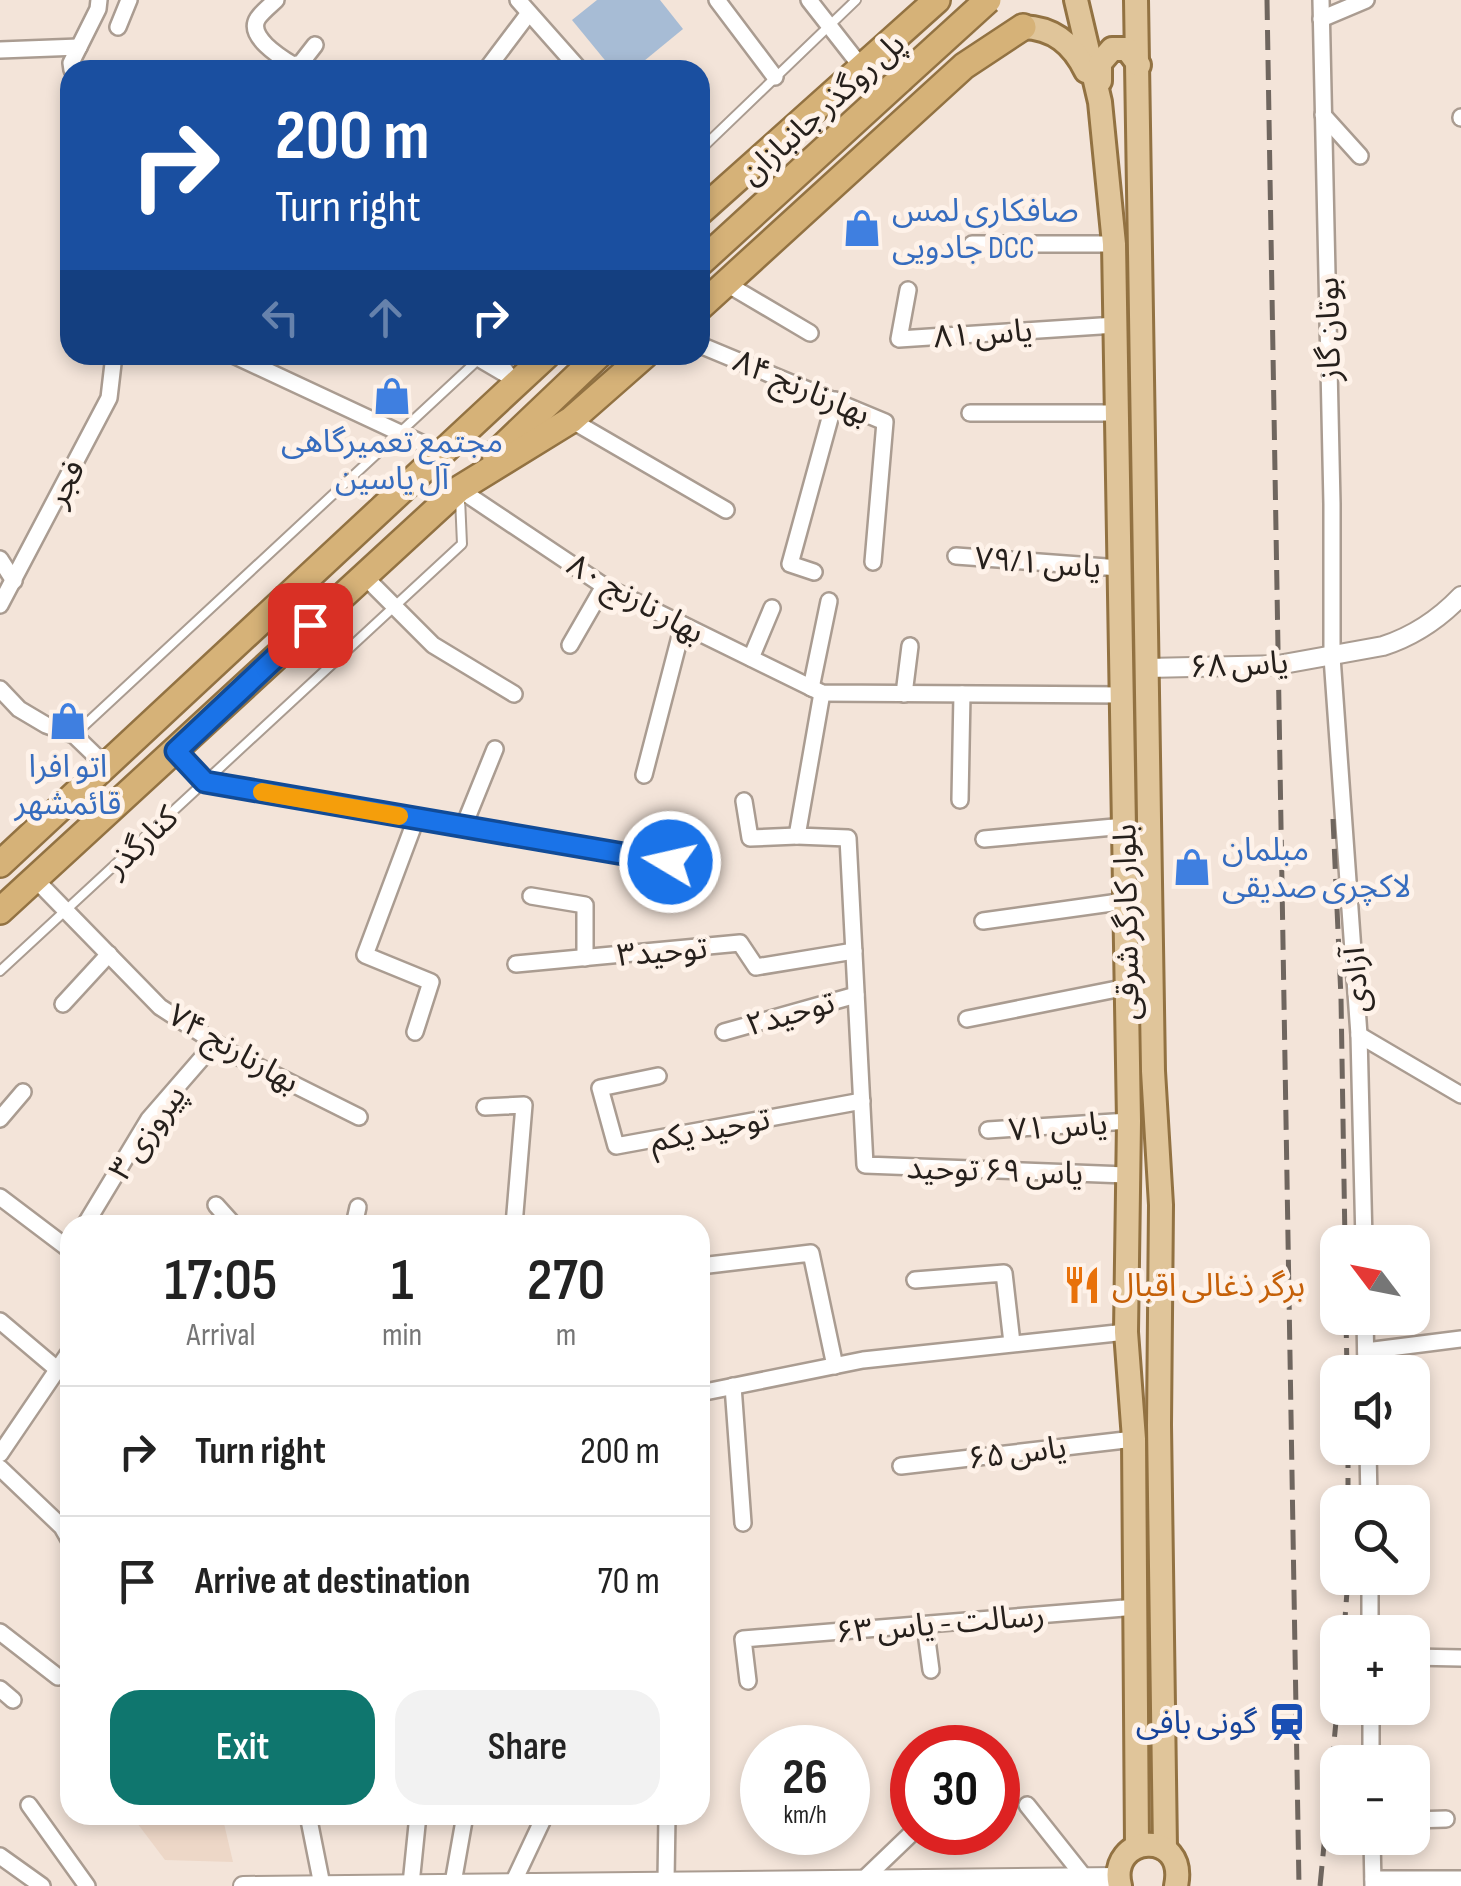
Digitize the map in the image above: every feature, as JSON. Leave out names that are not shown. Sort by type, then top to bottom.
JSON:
[{"type":"highway","name":"پل روگذر جانبازان","points":[[710,254],[988,0]]},
{"type":"highway","points":[[710,201],[930,7],[958,30],[964,42],[964,66]]},
{"type":"highway","points":[[710,298],[964,66],[1023,27]]},
{"type":"highway","points":[[0,864],[537,365]]},
{"type":"highway","points":[[0,911],[589,365]]},
{"type":"highway","points":[[459,489],[571,420],[633,365]]},
{"type":"main road","name":"بلوار کارگر شرقی","points":[[1076,0],[1100,102],[1114,244],[1129,1121],[1126,1332],[1134,1439],[1136,1846]]},
{"type":"main road","name":"بلوار کارگر شرقی","points":[[1136,0],[1153,1072],[1162,1205],[1159,1425],[1166,1849],[1179,1873],[1176,1886]]},
{"type":"main road","points":[[1023,27],[1045,30],[1066,43],[1080,60],[1100,102]]},
{"type":"main road","points":[[1100,102],[1100,63],[1107,53],[1128,49],[1138,65]]},
{"type":"main road","points":[[1119,1881],[1120,1864],[1136,1846],[1166,1849]]},
{"type":"street","points":[[73,60],[99,0]]},
{"type":"street","points":[[118,26],[129,0]]},
{"type":"street","points":[[276,0],[256,20],[255,29],[259,37],[288,60]]},
{"type":"street","points":[[717,0],[775,78]]},
{"type":"street","points":[[808,0],[863,69]]},
{"type":"street","name":"بوتان گاز","points":[[1321,0],[1332,658]]},
{"type":"street","points":[[1321,19],[1366,0]]},
{"type":"street","points":[[492,60],[523,6],[571,60]]},
{"type":"street","points":[[303,60],[315,45]]},
{"type":"street","points":[[0,50],[79,47]]},
{"type":"street","points":[[1324,115],[1360,156]]},
{"type":"street","points":[[972,244],[1114,244]]},
{"type":"street","points":[[726,284],[810,333]]},
{"type":"street","name":"یاس ۸۱","points":[[908,290],[899,339],[1116,324]]},
{"type":"street","name":"بهارنارنج ۸۴","points":[[710,349],[885,422],[873,562]]},
{"type":"street","name":"فجر","points":[[0,605],[110,398],[113,365]]},
{"type":"street","points":[[255,365],[443,453]]},
{"type":"street","points":[[492,365],[519,382]]},
{"type":"street","points":[[814,572],[790,564],[835,400]]},
{"type":"street","points":[[970,414],[1118,413]]},
{"type":"street","points":[[571,420],[726,510]]},
{"type":"street","name":"بهار نارنج ۸۰","points":[[459,489],[604,586],[816,690]]},
{"type":"street","name":"یاس ۷۹/۱","points":[[956,556],[1120,568]]},
{"type":"street","points":[[0,559],[14,581]]},
{"type":"street","points":[[363,575],[433,645],[514,694]]},
{"type":"street","points":[[570,645],[604,586]]},
{"type":"street","name":"یاس ۶۸","points":[[1147,668],[1278,665],[1332,658],[1399,640],[1443,614],[1461,596]]},
{"type":"street","points":[[797,836],[829,601]]},
{"type":"street","points":[[751,658],[772,608]]},
{"type":"street","points":[[644,774],[683,625]]},
{"type":"street","points":[[904,694],[910,646]]},
{"type":"street","name":"آزادی","points":[[1332,658],[1359,1036],[1364,1225]]},
{"type":"street","points":[[0,689],[19,709],[74,735],[105,766]]},
{"type":"street","points":[[816,690],[1123,695]]},
{"type":"street","points":[[960,800],[962,694]]},
{"type":"street","points":[[463,828],[496,749]]},
{"type":"street","points":[[176,751],[205,782],[705,867]]},
{"type":"street","points":[[744,801],[750,838],[848,838],[862,1100]]},
{"type":"street","points":[[416,819],[365,955],[431,982],[416,1032]]},
{"type":"street","points":[[984,840],[1125,826]]},
{"type":"street","name":"بهارنارنج ۷۴","points":[[35,879],[160,1008],[215,1043],[359,1117]]},
{"type":"street","points":[[531,896],[585,905],[585,958]]},
{"type":"street","points":[[984,921],[1126,901]]},
{"type":"street","name":"توحید۳","points":[[516,964],[740,943],[756,967],[854,951]]},
{"type":"street","points":[[63,1004],[109,954]]},
{"type":"street","points":[[966,1019],[1127,987]]},
{"type":"street","name":"توحید۲","points":[[724,1032],[856,995]]},
{"type":"street","points":[[1359,1036],[1461,1095]]},
{"type":"street","name":"پیروزی ۳","points":[[90,1215],[150,1119],[215,1043]]},
{"type":"street","name":"توحید یکم","points":[[658,1076],[600,1088],[616,1146],[862,1100]]},
{"type":"street","points":[[0,1119],[22,1092]]},
{"type":"street","name":"یاس ۶۹ توحید","points":[[862,1100],[865,1165],[1126,1175]]},
{"type":"street","points":[[485,1107],[524,1105],[515,1215]]},
{"type":"street","name":"یاس ۷۱","points":[[988,1130],[1129,1121]]},
{"type":"street","points":[[0,1197],[60,1242]]},
{"type":"street","points":[[216,1205],[225,1215]]},
{"type":"street","points":[[356,1215],[358,1206]]},
{"type":"street","points":[[710,1265],[811,1253],[835,1366]]},
{"type":"street","points":[[915,1280],[1004,1273],[1012,1343]]},
{"type":"street","points":[[0,1321],[58,1370]]},
{"type":"street","points":[[710,1391],[835,1366],[1126,1332]]},
{"type":"street","points":[[1366,1335],[1366,1355]]},
{"type":"street","points":[[1366,1351],[1461,1340]]},
{"type":"street","points":[[0,1454],[60,1367]]},
{"type":"street","points":[[732,1386],[743,1523]]},
{"type":"street","name":"یاس ۶۵","points":[[901,1466],[1134,1439]]},
{"type":"street","points":[[0,1468],[60,1525]]},
{"type":"street","name":"رسالت - یاس ۶۳","points":[[748,1681],[743,1639],[1136,1607]]},
{"type":"street","points":[[925,1624],[930,1670]]},
{"type":"street","points":[[0,1632],[58,1677]]},
{"type":"street","points":[[1430,1657],[1461,1658]]},
{"type":"street","points":[[1027,1805],[1086,1878]]},
{"type":"street","points":[[29,1806],[88,1886]]},
{"type":"street","points":[[1430,1819],[1446,1819]]},
{"type":"street","points":[[310,1825],[322,1885]]},
{"type":"street","points":[[411,1884],[417,1825]]},
{"type":"street","points":[[453,1884],[463,1825]]},
{"type":"street","points":[[513,1883],[540,1825]]},
{"type":"street","points":[[666,1881],[667,1825]]},
{"type":"street","points":[[864,1879],[890,1855]]},
{"type":"street","points":[[1372,1855],[1373,1882],[1461,1879]]},
{"type":"street","points":[[0,1856],[42,1886]]},
{"type":"street","points":[[243,1886],[864,1879],[1119,1881]]},
{"type":"lane","points":[[710,140],[856,0]]},
{"type":"lane","points":[[74,735],[401,433],[469,365]]},
{"type":"lane","points":[[505,365],[519,382]]},
{"type":"lane","name":"کنارگذر","points":[[0,972],[462,544],[459,489]]},
{"type":"shaded area","points":[[139,1825],[224,1825],[233,1862],[165,1860]]},
{"type":"water","points":[[597,0],[660,0],[683,29],[645,60],[605,60],[572,20]]},
{"type":"railway","points":[[1267,0],[1299,1886]]},
{"type":"railway","points":[[1333,819],[1345,1225]]},
{"type":"railway","points":[[1346,1335],[1347,1355]]},
{"type":"railway","points":[[1348,1465],[1348,1485]]},
{"type":"railway","points":[[1345,1615],[1347,1595]]},
{"type":"railway","points":[[1320,1886],[1336,1725]]},
{"type":"slow traffic","points":[[262,792],[399,816]]},
{"type":"place","name":"صافکاری لمس جادویی DCC","points":[[862,228]]},
{"type":"place","name":"مجتمع تعمیرگاهی آل یاسین","points":[[392,396]]},
{"type":"place","name":"اتو افرا قائمشهر","points":[[68,721]]},
{"type":"place","name":"مبلمان لاکچری صدیقی","points":[[1192,867]]},
{"type":"place","name":"برگر ذغالی اقبال","points":[[1082,1285]]},
{"type":"place","name":"گونی بافی","points":[[1287,1722]]},
{"type":"route","points":[[310,625],[176,751],[205,782],[670,862]]}]
